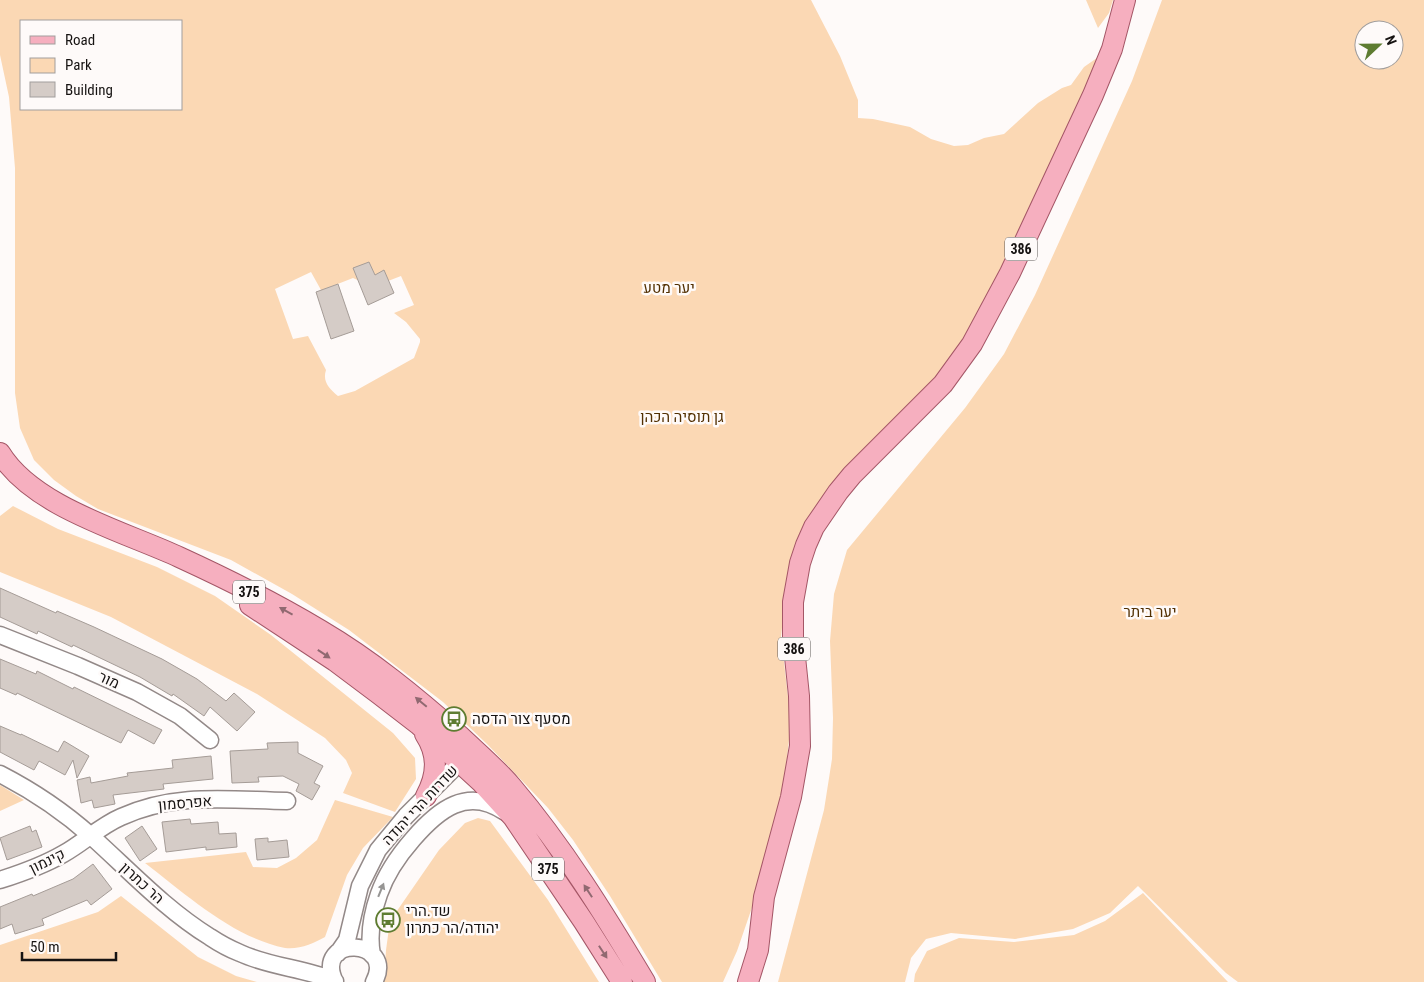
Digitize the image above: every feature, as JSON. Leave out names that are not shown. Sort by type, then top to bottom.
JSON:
[{"type":"main road","name":"386","points":[[748,982],[758,950],[764,897],[791,797],[800,746],[799,696],[793,637],[793,602],[800,563],[806,545],[814,527],[852,475],[943,384],[972,344],[1010,273],[1093,95],[1112,49],[1125,0]]},
{"type":"main road","name":"375","points":[[0,453],[17,475],[40,493],[89,518],[200,567],[266,600],[321,631],[397,683],[484,757],[512,786],[557,844],[615,932],[645,982]]},
{"type":"main road","name":"375","points":[[0,460],[14,479],[52,506],[96,530],[173,564],[228,592],[335,661],[418,724],[482,783],[513,817],[622,982]]},
{"type":"main road","points":[[418,724],[430,742],[436,762],[435,775],[426,796]]},
{"type":"main road","name":"386","points":[[742,982],[758,950]]},
{"type":"street","name":"מור","points":[[0,635],[137,692],[180,716],[210,740]]},
{"type":"street","name":"שדרות הרי יהודה","points":[[336,956],[347,940],[360,886],[370,866],[390,835],[460,762],[469,758],[484,757]]},
{"type":"street","name":"הר כתרון","points":[[0,774],[27,788],[57,809],[90,835],[148,891],[210,938],[240,954],[297,969],[335,982]]},
{"type":"street","name":"אפרסמון","points":[[90,835],[119,818],[144,807],[170,801],[200,799],[287,801]]},
{"type":"street","name":"שדרות הרי יהודה","points":[[374,982],[378,970],[372,955],[370,930],[379,893],[395,862],[416,836],[432,819],[446,808],[457,803],[476,800],[494,805],[513,817]]},
{"type":"street","name":"קינמון","points":[[0,880],[28,871],[64,854],[90,835]]},
{"type":"street","name":"הר כתרון","points":[[297,969],[311,969],[324,965],[345,948],[353,946],[366,950],[372,955]]},
{"type":"street","points":[[335,982],[332,974],[336,956]]},
{"type":"green space","name":"יער מטע","points":[[0,0],[811,0],[840,56],[858,100],[858,118],[873,119],[910,127],[931,139],[954,146],[968,145],[984,138],[1004,134],[1038,103],[1062,88],[1071,85],[1084,67],[1104,53],[1049,173],[959,353],[863,452],[786,590],[781,637],[791,722],[783,794],[757,893],[737,951],[723,982],[662,982],[610,896],[573,840],[548,808],[488,745],[443,702],[349,630],[292,594],[231,560],[98,509],[54,480],[34,460],[20,428],[15,393],[15,168],[9,97],[0,55]],"holes":[[[311,272],[326,299],[330,287],[353,278],[370,288],[401,276],[414,305],[394,313],[406,322],[420,339],[414,358],[355,391],[338,396],[326,382],[326,370],[308,336],[293,339],[275,289]]]},
{"type":"green space","points":[[1086,0],[1113,0],[1109,13],[1098,28]]},
{"type":"green space","name":"יער ביתר","points":[[1162,0],[1424,0],[1424,982],[1238,982],[1226,973],[1138,886],[1110,913],[1073,929],[1015,939],[951,933],[926,939],[911,958],[905,982],[778,982],[824,810],[832,759],[833,718],[830,641],[834,594],[847,550],[965,408],[1004,354],[1035,295],[1132,81]]},
{"type":"green space","points":[[13,506],[58,529],[157,567],[215,596],[271,635],[393,733],[415,758],[416,779],[395,812],[343,793],[352,773],[346,760],[325,738],[257,694],[111,617],[0,572],[0,516]]},
{"type":"green space","points":[[0,785],[24,800],[0,811]]},
{"type":"green space","points":[[335,800],[393,817],[363,848],[347,875],[325,937],[316,942],[296,948],[285,948],[265,943],[247,935],[228,925],[194,901],[145,863],[246,852],[253,867],[277,868],[296,858],[317,840]]},
{"type":"green space","points":[[478,818],[490,821],[548,900],[599,982],[384,982],[390,921],[439,850],[465,823]]},
{"type":"green space","points":[[1143,893],[1228,982],[914,982],[915,974],[927,951],[959,938],[1014,942],[1074,935],[1105,921]]},
{"type":"green space","points":[[121,896],[198,957],[236,976],[257,982],[0,982],[0,945],[98,912]]},
{"type":"building","points":[[369,262],[375,275],[384,270],[394,293],[368,305],[353,268]]},
{"type":"building","points":[[338,284],[354,331],[331,339],[316,292]]},
{"type":"building","points":[[0,588],[56,613],[57,611],[94,627],[162,659],[197,679],[226,701],[234,693],[255,712],[237,731],[210,707],[204,716],[173,694],[172,696],[140,677],[73,645],[72,647],[38,631],[37,634],[0,617]]},
{"type":"building","points":[[0,659],[36,674],[37,671],[73,689],[74,687],[162,730],[154,744],[128,730],[121,743],[17,693],[16,695],[0,688]]},
{"type":"building","points":[[0,726],[58,752],[64,741],[89,756],[77,778],[73,760],[65,775],[39,761],[34,770],[0,752]]},
{"type":"building","points":[[298,742],[298,753],[323,766],[314,783],[320,786],[312,800],[296,791],[299,784],[283,776],[258,777],[259,782],[232,783],[230,751],[268,749],[267,743]]},
{"type":"building","points":[[211,756],[213,779],[163,784],[164,789],[113,795],[115,804],[94,808],[92,800],[81,803],[77,780],[90,777],[91,783],[128,776],[127,773],[173,768],[172,760]]},
{"type":"building","points":[[190,819],[191,824],[218,822],[219,834],[236,833],[237,847],[206,850],[206,847],[166,852],[162,822]]},
{"type":"building","points":[[30,826],[32,832],[36,830],[42,847],[7,860],[0,838]]},
{"type":"building","points":[[142,826],[157,849],[140,861],[125,838]]},
{"type":"building","points":[[268,838],[268,842],[287,840],[289,857],[257,860],[255,839]]},
{"type":"building","points":[[93,864],[112,889],[91,905],[87,900],[42,919],[44,925],[15,934],[12,924],[0,929],[0,907],[32,894],[33,896],[73,879]]},
{"type":"place","name":"מסעף צור הדסה","points":[[454,719]]},
{"type":"place","name":"שד.הרי יהודה/הר כתרון","points":[[388,920]]},
{"type":"park label","name":"גן תוסיה הכהן","points":[[682,417]]}]
